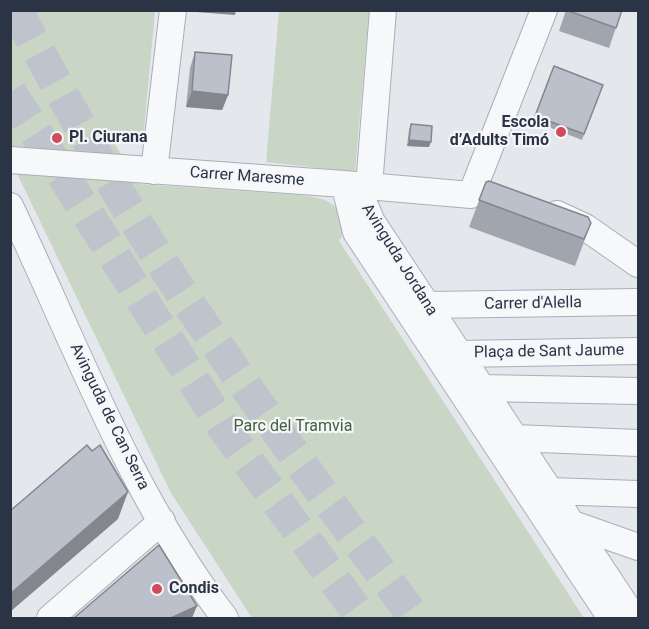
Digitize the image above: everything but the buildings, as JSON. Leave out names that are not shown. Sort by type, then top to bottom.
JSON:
[{"type":"street","points":[[154,171],[173,10]]},
{"type":"street","points":[[356,184],[383,10]]},
{"type":"street","name":"Carrer Maresme","points":[[10,160],[356,184],[471,195],[486,186],[544,10]]},
{"type":"street","name":"Avinguda Jordana","points":[[356,184],[372,222],[634,618]]},
{"type":"street","name":"Avinguda Jordana","points":[[356,184],[356,232],[611,618]]},
{"type":"street","points":[[537,205],[585,227],[639,264]]},
{"type":"street","name":"Avinguda de Can Serra","points":[[10,206],[112,427],[162,521],[225,618]]},
{"type":"street","name":"Carrer d'Alella","points":[[427,305],[639,302]]},
{"type":"street","name":"Plaça de Sant Jaume","points":[[459,354],[639,351]]},
{"type":"street","name":"Plaça de Sant Jaume","points":[[481,388],[639,391]]},
{"type":"street","points":[[514,438],[639,443]]},
{"type":"street","points":[[550,491],[639,494]]},
{"type":"street","points":[[50,618],[162,521]]},
{"type":"street","points":[[570,523],[639,547]]},
{"type":"green space","name":"Parc del Tramvia","points":[[11,11],[155,11],[143,140],[112,139],[139,184],[299,195],[323,199],[334,206],[349,225],[339,241],[584,618],[252,618],[171,493],[11,161]]},
{"type":"green space","points":[[279,11],[369,11],[355,172],[266,162]]},
{"type":"tunnel","points":[[16,10],[106,172],[164,266],[255,400],[415,618]]},
{"type":"tunnel","points":[[10,92],[223,427],[362,618]]},
{"type":"place","name":"Escola d’Adults Timó","points":[[561,132]]},
{"type":"place","name":"Pl. Ciurana","points":[[57,138]]},
{"type":"place","name":"Condis","points":[[157,589]]}]
